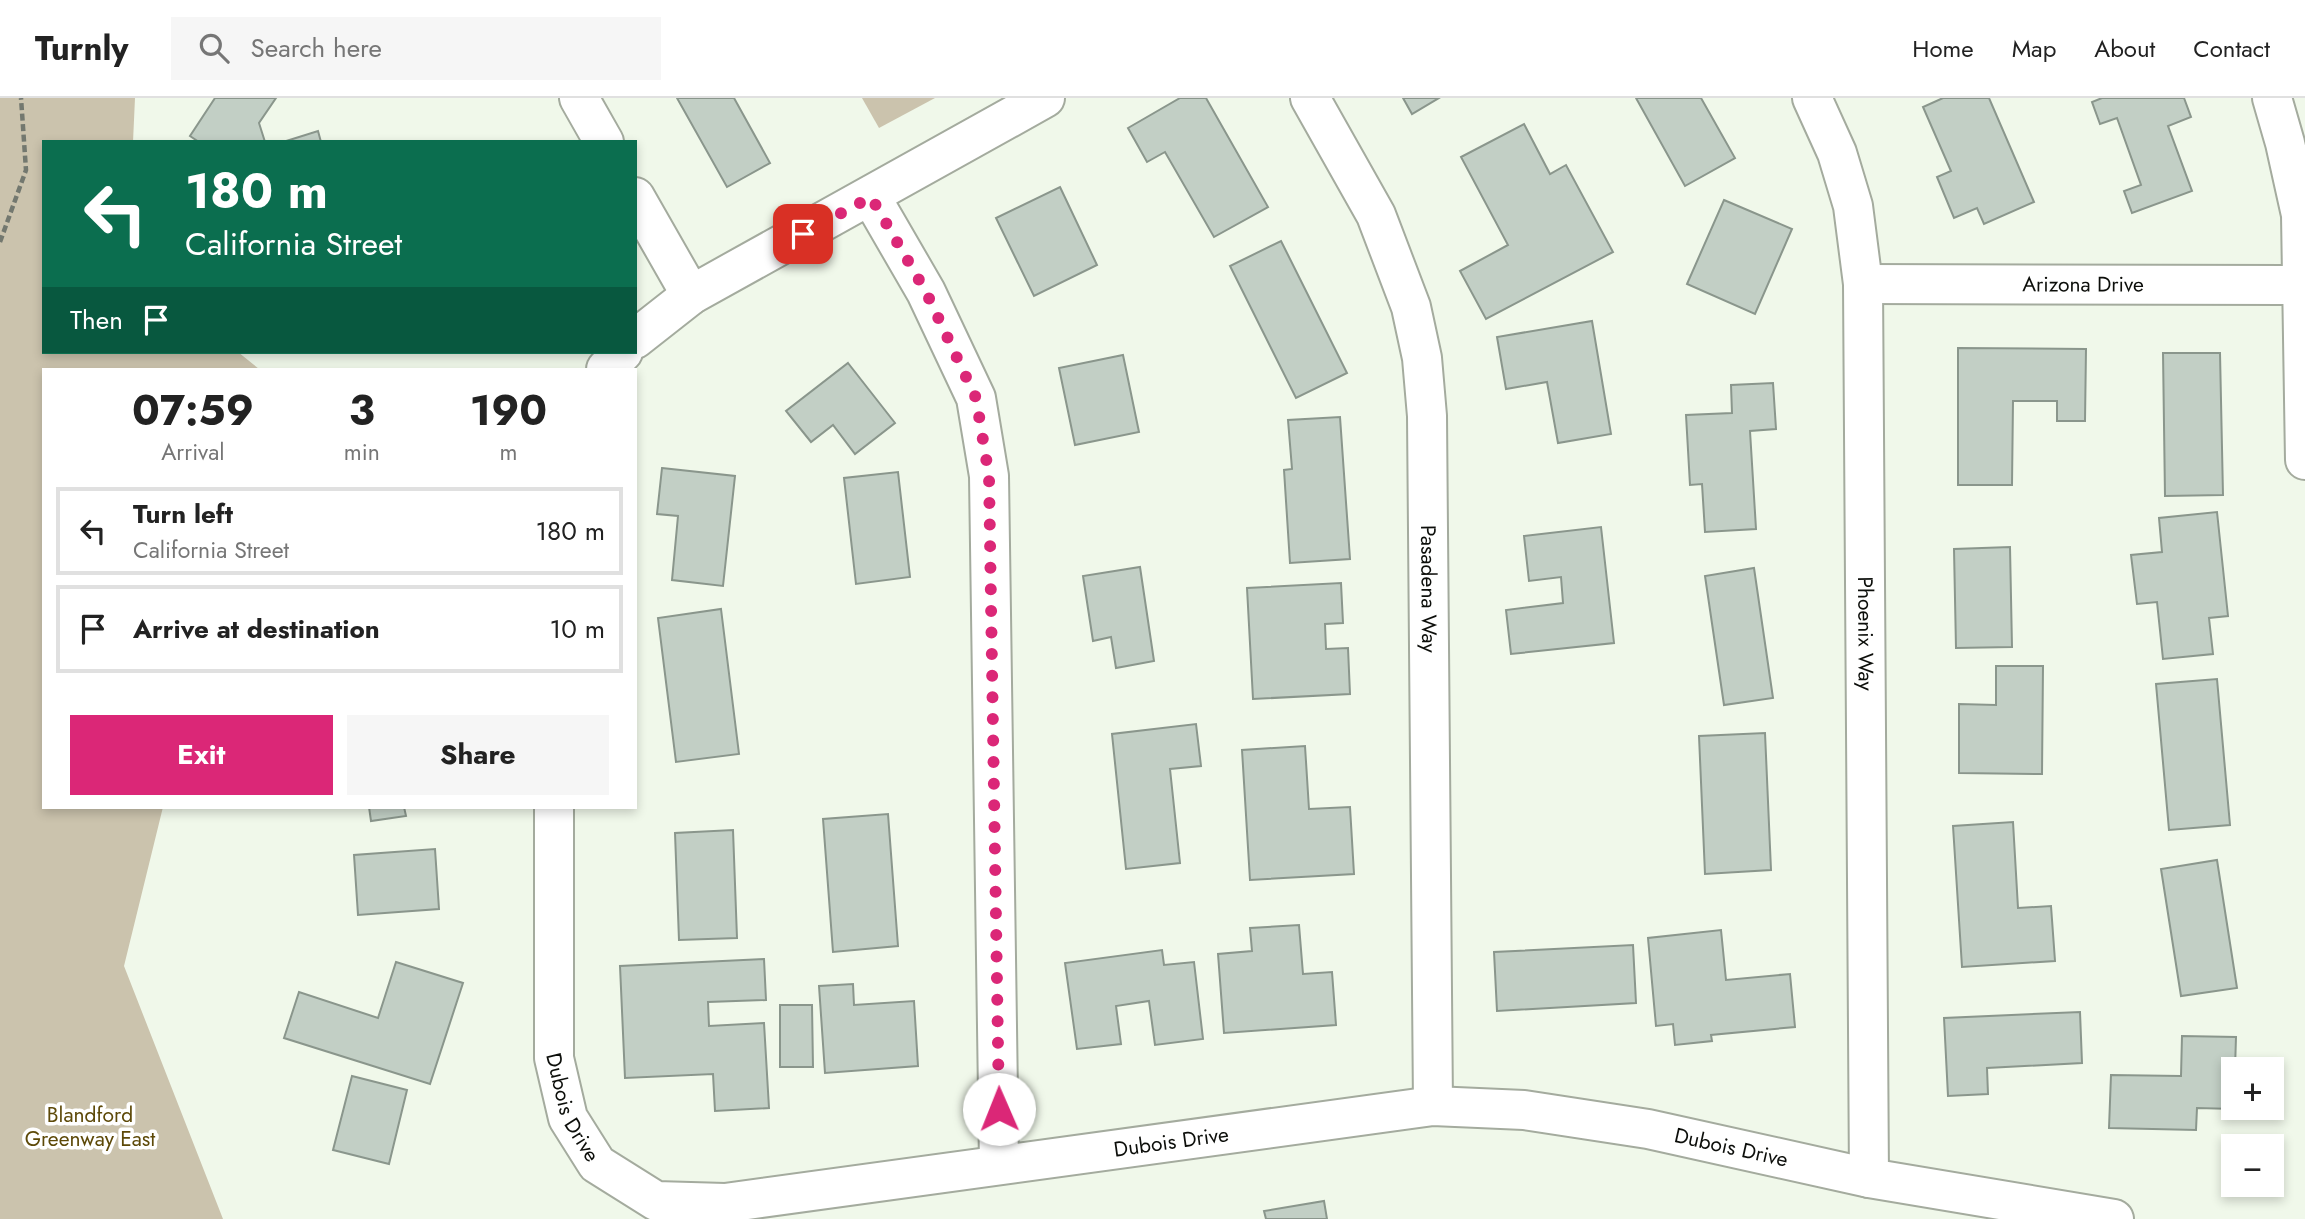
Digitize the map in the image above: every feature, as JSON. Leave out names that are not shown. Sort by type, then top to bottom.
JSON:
[{"type":"street","points":[[579,98],[603,140]]},
{"type":"street","points":[[637,337],[691,295],[1045,98]]},
{"type":"street","name":"Pasadena Way","points":[[1310,98],[1376,215],[1411,307],[1422,358],[1427,416],[1433,1105]]},
{"type":"street","name":"Phoenix Way","points":[[1812,98],[1837,153],[1853,206],[1863,284],[1869,1178]]},
{"type":"street","points":[[2272,98],[2286,143],[2301,215],[2305,460]]},
{"type":"street","points":[[871,197],[926,292],[976,398],[989,476],[999,1164]]},
{"type":"street","points":[[637,200],[691,295]]},
{"type":"street","name":"Arizona Drive","points":[[1863,284],[2304,286]]},
{"type":"street","points":[[607,368],[621,354]]},
{"type":"street","name":"Dubois Drive","points":[[554,809],[554,1058],[568,1118],[597,1164],[656,1201],[725,1203],[1433,1105],[1524,1110],[1648,1129],[1869,1178],[2114,1219]]},
{"type":"path","points":[[0,242],[26,170],[21,98]]},
{"type":"green space","name":"Blandford Greenway East","points":[[0,98],[135,98],[133,140],[42,140],[42,354],[240,354],[258,368],[42,368],[42,809],[163,809],[124,966],[223,1219],[0,1219]]},
{"type":"green space","points":[[862,98],[935,98],[879,128]]},
{"type":"building","points":[[215,98],[276,98],[259,123],[264,140],[196,140],[190,136]]},
{"type":"building","points":[[677,98],[734,98],[770,163],[727,187]]},
{"type":"building","points":[[1180,98],[1206,98],[1268,207],[1214,237],[1165,152],[1147,162],[1128,128]]},
{"type":"building","points":[[1403,98],[1439,98],[1412,114]]},
{"type":"building","points":[[1636,98],[1701,98],[1735,158],[1685,186]]},
{"type":"building","points":[[1943,98],[1989,98],[2034,202],[1984,224],[1977,208],[1954,218],[1937,177],[1951,171],[1923,107]]},
{"type":"building","points":[[2102,98],[2184,98],[2191,117],[2168,126],[2192,191],[2132,213],[2124,191],[2141,185],[2117,118],[2100,124],[2092,102]]},
{"type":"building","points":[[1524,124],[1550,174],[1566,165],[1613,252],[1486,319],[1460,271],[1508,245],[1461,157]]},
{"type":"building","points":[[318,131],[320,140],[289,140]]},
{"type":"building","points":[[1060,187],[1097,265],[1034,296],[996,218]]},
{"type":"building","points":[[1724,200],[1792,229],[1755,314],[1687,284]]},
{"type":"building","points":[[1281,241],[1347,373],[1296,398],[1230,266]]},
{"type":"building","points":[[1592,321],[1611,434],[1558,443],[1547,382],[1506,389],[1497,337]]},
{"type":"building","points":[[1958,348],[2086,349],[2085,421],[2057,421],[2057,401],[2013,401],[2012,485],[1958,485]]},
{"type":"building","points":[[2163,353],[2220,353],[2223,495],[2165,496]]},
{"type":"building","points":[[1123,355],[1139,432],[1075,445],[1059,368]]},
{"type":"building","points":[[848,363],[895,423],[855,454],[833,425],[811,442],[786,411]]},
{"type":"building","points":[[1773,383],[1776,429],[1750,431],[1756,529],[1705,532],[1702,484],[1690,485],[1686,415],[1732,413],[1731,385]]},
{"type":"building","points":[[1340,417],[1350,559],[1290,563],[1284,470],[1292,469],[1288,420]]},
{"type":"building","points":[[662,468],[735,476],[723,586],[672,580],[678,516],[657,514]]},
{"type":"building","points":[[898,472],[910,577],[856,584],[844,478]]},
{"type":"building","points":[[2217,512],[2228,616],[2209,618],[2213,654],[2163,659],[2157,602],[2137,604],[2131,555],[2162,552],[2159,518]]},
{"type":"building","points":[[1601,527],[1614,643],[1511,654],[1506,610],[1563,603],[1561,577],[1529,581],[1524,536]]},
{"type":"building","points":[[2010,547],[2012,647],[1956,648],[1954,549]]},
{"type":"building","points":[[1140,567],[1154,661],[1116,668],[1111,637],[1093,641],[1083,576]]},
{"type":"building","points":[[1754,568],[1773,698],[1724,705],[1705,576]]},
{"type":"building","points":[[1341,583],[1343,623],[1325,624],[1326,649],[1348,648],[1350,694],[1253,699],[1247,588]]},
{"type":"building","points":[[721,609],[739,754],[676,762],[658,618]]},
{"type":"building","points":[[1996,666],[2043,666],[2042,774],[1959,773],[1959,704],[1996,705]]},
{"type":"building","points":[[2217,679],[2230,825],[2169,830],[2156,684]]},
{"type":"building","points":[[1196,724],[1201,766],[1170,769],[1180,863],[1126,869],[1112,734]]},
{"type":"building","points":[[1765,733],[1771,870],[1705,874],[1699,736]]},
{"type":"building","points":[[1305,746],[1309,809],[1350,807],[1354,874],[1250,880],[1242,750]]},
{"type":"building","points":[[369,809],[404,809],[406,816],[371,821]]},
{"type":"building","points":[[888,814],[898,946],[833,952],[823,819]]},
{"type":"building","points":[[2013,822],[2018,908],[2051,906],[2055,961],[1962,967],[1953,826]]},
{"type":"building","points":[[733,830],[737,938],[679,940],[675,833]]},
{"type":"building","points":[[435,849],[439,909],[358,915],[354,855]]},
{"type":"building","points":[[2217,860],[2237,988],[2181,996],[2161,869]]},
{"type":"building","points":[[1299,925],[1303,974],[1332,972],[1336,1025],[1224,1033],[1218,954],[1252,951],[1250,928]]},
{"type":"building","points":[[1721,930],[1726,980],[1790,974],[1795,1027],[1711,1035],[1712,1041],[1675,1045],[1673,1024],[1656,1026],[1648,938]]},
{"type":"building","points":[[1633,945],[1636,1003],[1497,1011],[1494,952]]},
{"type":"building","points":[[1162,950],[1164,965],[1194,962],[1203,1039],[1155,1045],[1149,1001],[1116,1006],[1121,1044],[1077,1049],[1065,963]]},
{"type":"building","points":[[764,959],[766,1000],[708,1002],[709,1026],[764,1023],[769,1108],[715,1111],[713,1074],[625,1078],[620,966]]},
{"type":"building","points":[[396,962],[463,983],[430,1084],[284,1038],[299,992],[378,1018]]},
{"type":"building","points":[[853,984],[854,1005],[914,1001],[918,1066],[825,1073],[819,986]]},
{"type":"building","points":[[780,1005],[812,1005],[813,1067],[780,1067]]},
{"type":"building","points":[[2080,1012],[2082,1063],[1987,1068],[1988,1094],[1948,1096],[1944,1018]]},
{"type":"building","points":[[2182,1036],[2236,1037],[2235,1057],[2221,1057],[2221,1109],[2197,1108],[2196,1130],[2109,1128],[2111,1075],[2181,1076]]},
{"type":"building","points":[[352,1076],[407,1090],[389,1164],[333,1150]]},
{"type":"building","points":[[1324,1201],[1327,1219],[1266,1219],[1264,1211]]},
{"type":"route","points":[[803,234],[871,197],[926,292],[976,398],[989,476],[999,1109]]}]
